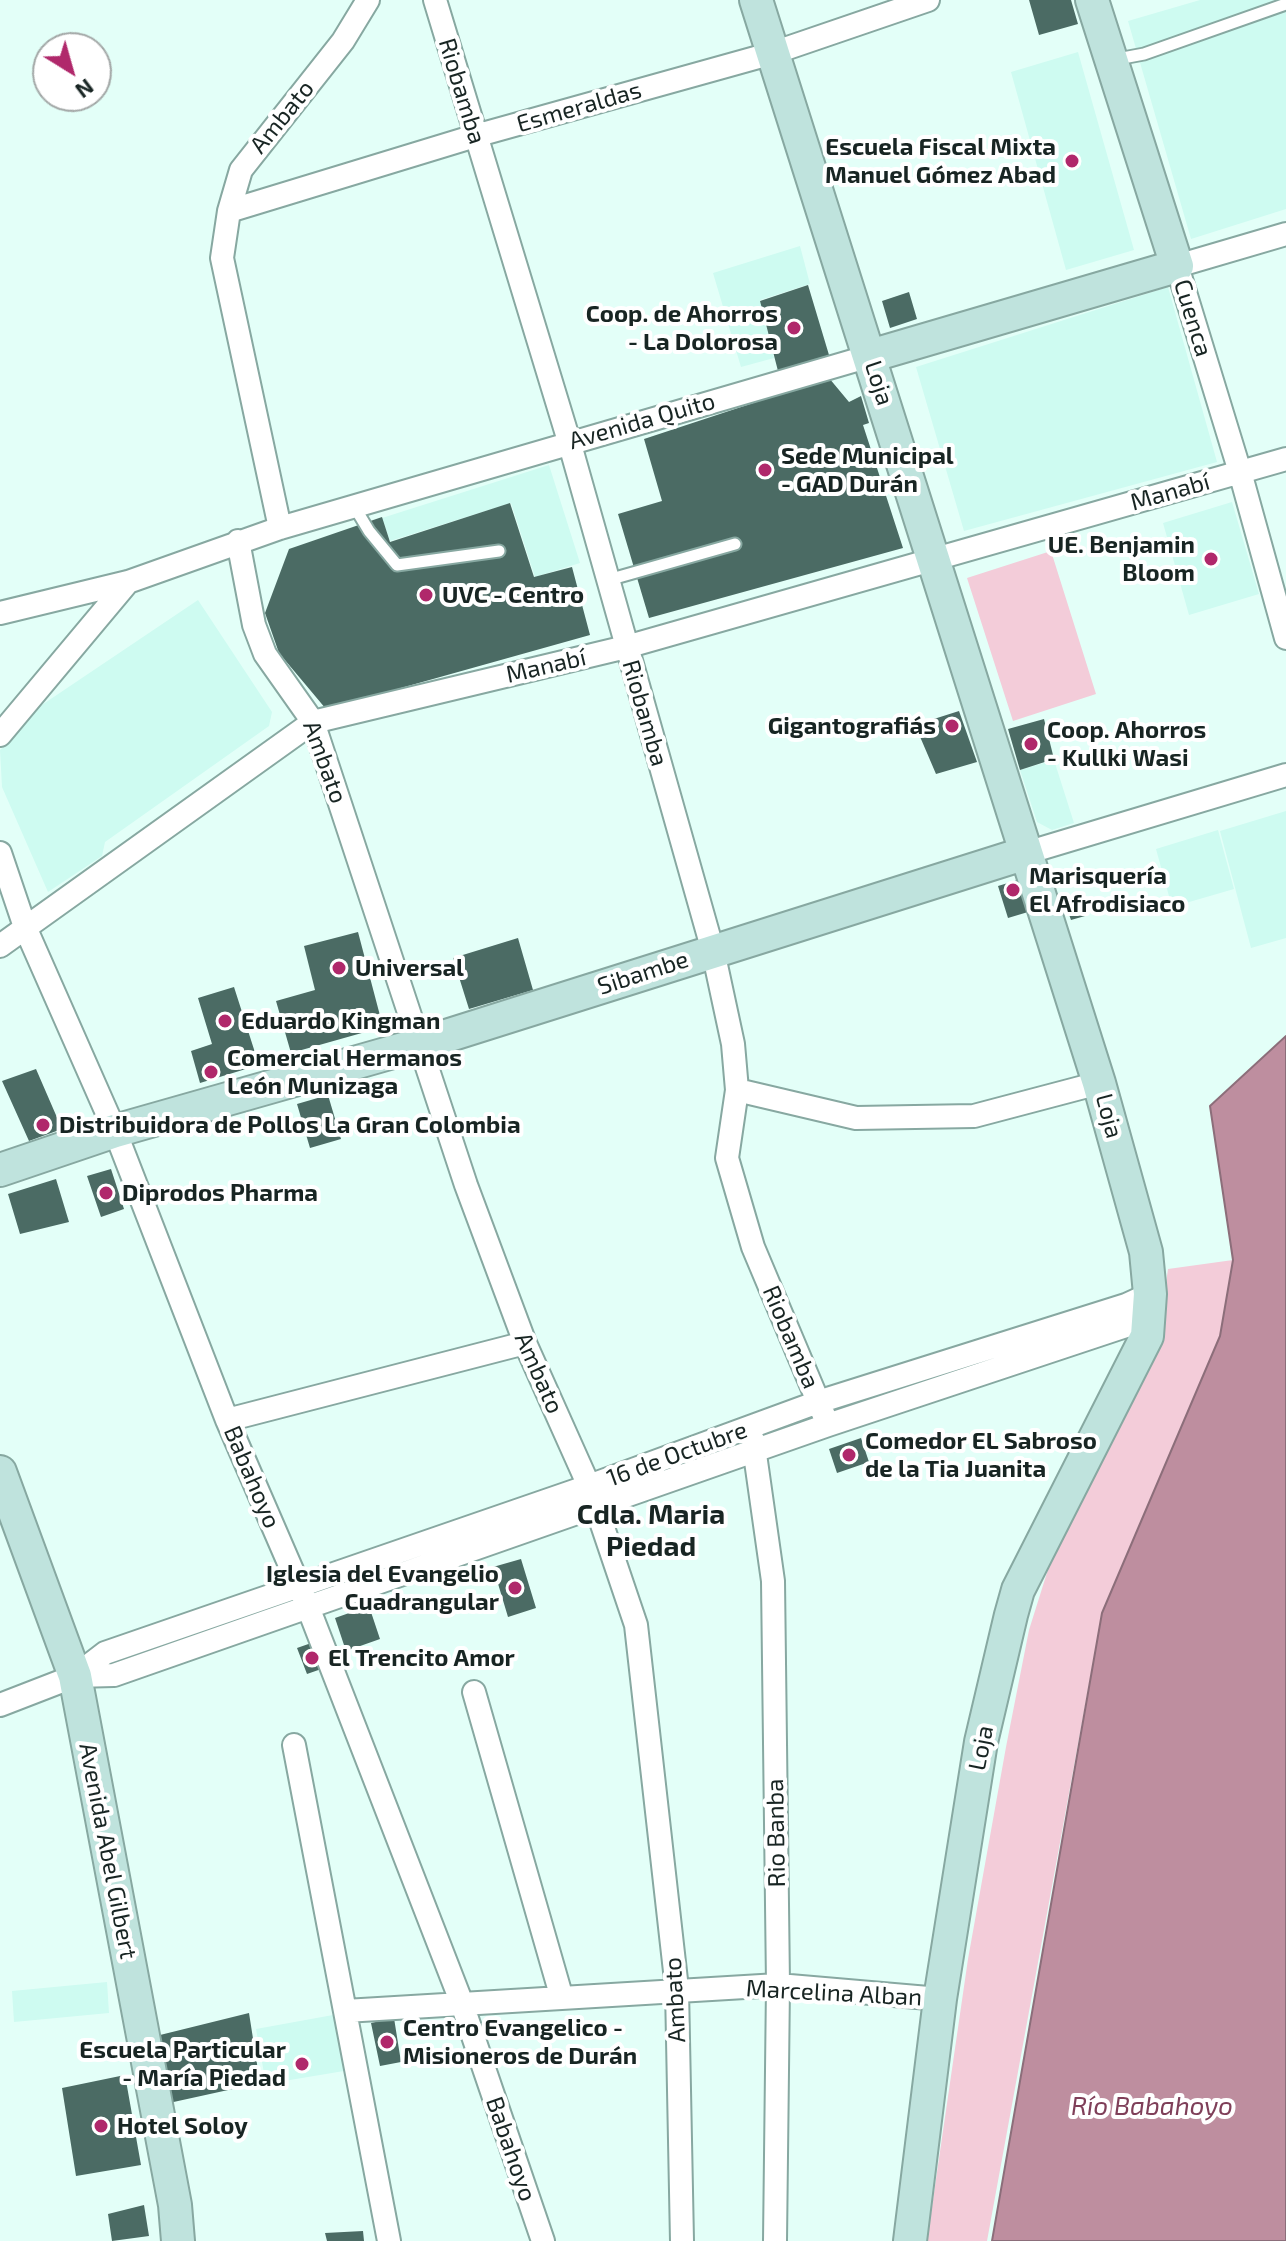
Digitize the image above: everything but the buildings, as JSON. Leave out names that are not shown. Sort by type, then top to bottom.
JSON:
[{"type":"street","name":"Ambato","points":[[280,528],[222,258],[229,211],[241,170],[343,41],[368,0]]},
{"type":"street","name":"Riobamba","points":[[435,0],[569,441],[713,951],[733,1044],[737,1090],[727,1158],[753,1247],[828,1425]]},
{"type":"street","name":"Loja","points":[[756,0],[1099,1083],[1146,1252],[1150,1306],[1147,1336],[1018,1590],[981,1742],[940,1999],[910,2241]]},
{"type":"street","name":"Esmeraldas","points":[[229,211],[475,136],[773,53],[928,0]]},
{"type":"street","name":"Cuenca","points":[[1092,0],[1240,472],[1286,638]]},
{"type":"street","name":"Avenida Quito","points":[[0,613],[128,582],[238,541],[569,441],[1286,234]]},
{"type":"street","name":"Manabí","points":[[0,946],[313,722],[626,647],[1286,459]]},
{"type":"street","name":"Ambato","points":[[238,541],[254,625],[265,654],[313,722],[466,1185],[525,1343],[589,1486],[636,1625],[677,1989],[682,2241]]},
{"type":"street","points":[[0,735],[128,582]]},
{"type":"street","name":"Sibambe","points":[[0,1170],[115,1131],[421,1044],[1026,853],[1286,775]]},
{"type":"street","name":"Babahoyo","points":[[0,853],[25,927],[115,1131],[227,1420],[308,1607],[461,2001],[543,2241]]},
{"type":"street","points":[[737,1090],[856,1118],[974,1116],[1099,1083]]},
{"type":"street","name":"16 de Octubre","points":[[0,1705],[75,1676],[105,1653],[589,1486],[818,1402],[1126,1305],[1150,1306]]},
{"type":"street","name":"16 de Octubre","points":[[75,1676],[114,1675],[757,1452],[1150,1306]]},
{"type":"street","points":[[227,1420],[525,1343]]},
{"type":"street","name":"Rio Banba","points":[[748,1428],[757,1452],[773,1581],[778,1985],[775,2241]]},
{"type":"street","name":"Avenida Abel Gilbert","points":[[0,1472],[75,1676],[175,2205],[178,2241]]},
{"type":"street","points":[[474,1692],[561,1995]]},
{"type":"street","points":[[294,1745],[389,2241]]},
{"type":"street","name":"Marcelina Alban","points":[[345,2011],[461,2001],[778,1985],[940,1999]]},
{"type":"lane","points":[[1112,61],[1144,54],[1286,4]]},
{"type":"lane","points":[[354,506],[369,531],[397,565],[499,551]]},
{"type":"lane","points":[[607,580],[735,544]]},
{"type":"shaded area","points":[[1200,0],[1286,0],[1286,209],[1191,239],[1128,21]]},
{"type":"shaded area","name":"Escuela Fiscal Mixta Manuel Gómez Abad","points":[[1078,52],[1134,250],[1066,270],[1011,72]]},
{"type":"shaded area","points":[[800,246],[810,284],[760,300],[774,358],[741,367],[713,273]]},
{"type":"shaded area","points":[[1168,287],[1217,462],[964,531],[916,367]]},
{"type":"shaded area","points":[[549,465],[580,563],[535,577],[511,503],[390,541],[382,518]]},
{"type":"shaded area","name":"UE. Benjamin Bloom","points":[[1232,502],[1259,594],[1189,615],[1163,523]]},
{"type":"shaded area","points":[[1051,551],[1096,694],[1013,721],[967,578]]},
{"type":"shaded area","points":[[198,600],[272,712],[269,726],[105,842],[102,856],[48,892],[2,787],[0,750],[16,735],[21,719]]},
{"type":"shaded area","points":[[1054,760],[1074,823],[1052,830],[1037,822],[1020,770]]},
{"type":"shaded area","points":[[1286,811],[1286,938],[1251,948],[1220,831]]},
{"type":"shaded area","points":[[1218,830],[1234,889],[1172,907],[1156,849]]},
{"type":"shaded area","points":[[1233,1260],[1238,1294],[1102,1613],[987,2241],[927,2241],[968,1959],[1029,1630],[1051,1560],[1158,1338],[1168,1269]]},
{"type":"shaded area","points":[[107,1982],[109,2013],[14,2022],[12,1991]]},
{"type":"shaded area","points":[[333,2015],[344,2071],[266,2084],[256,2029]]},
{"type":"water","name":"Río Babahoyo","points":[[1286,1036],[1286,2241],[992,2241],[1102,1613],[1220,1336],[1233,1260],[1210,1106]]},
{"type":"place","name":"Escuela Fiscal Mixta Manuel Gómez Abad","points":[[1072,161]]},
{"type":"place","name":"Coop. de Ahorros - La Dolorosa","points":[[794,328]]},
{"type":"place","name":"Sede Municipal - GAD Durán","points":[[765,470]]},
{"type":"place","name":"UE. Benjamin Bloom","points":[[1211,559]]},
{"type":"place","name":"UVC - Centro","points":[[426,595]]},
{"type":"place","name":"Gigantografiás","points":[[952,726]]},
{"type":"place","name":"Coop. Ahorros - Kullki Wasi","points":[[1031,744]]},
{"type":"place","name":"Marisquería El Afrodisiaco","points":[[1013,890]]},
{"type":"place","name":"Universal","points":[[339,968]]},
{"type":"place","name":"Eduardo Kingman","points":[[225,1021]]},
{"type":"place","name":"Comercial Hermanos León Munizaga","points":[[211,1072]]},
{"type":"place","name":"Distribuidora de Pollos La Gran Colombia","points":[[43,1125]]},
{"type":"place","name":"Diprodos Pharma","points":[[106,1193]]},
{"type":"place","name":"Comedor EL Sabroso de la Tia Juanita","points":[[849,1455]]},
{"type":"place","name":"Iglesia del Evangelio Cuadrangular","points":[[515,1588]]},
{"type":"place","name":"El Trencito Amor","points":[[312,1658]]},
{"type":"place","name":"Centro Evangelico - Misioneros de Durán","points":[[387,2042]]},
{"type":"place","name":"Escuela Particular - María Piedad","points":[[302,2064]]},
{"type":"place","name":"Hotel Soloy","points":[[101,2126]]},
{"type":"district","name":"Cdla. Maria Piedad","points":[[651,1531]]}]
